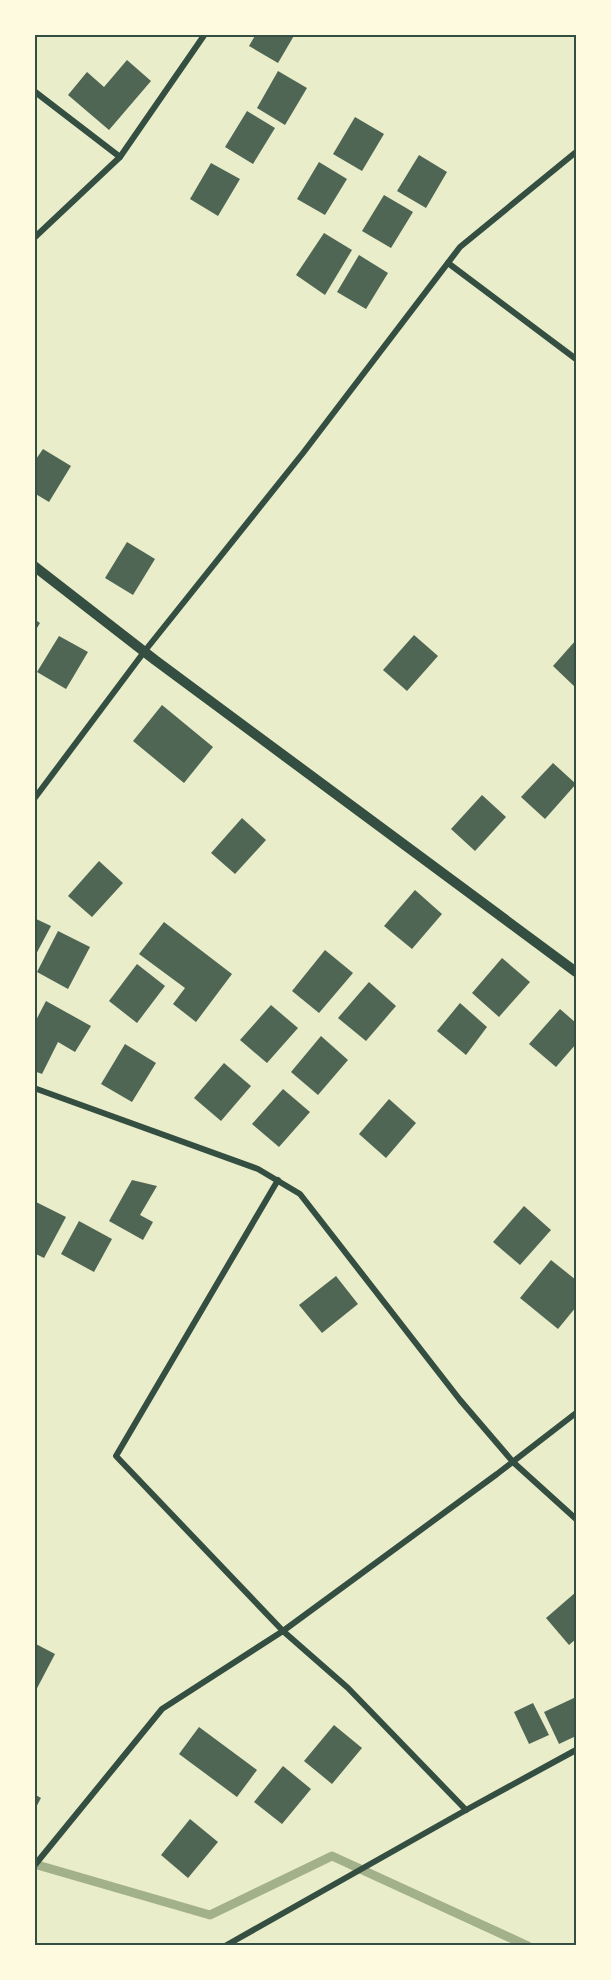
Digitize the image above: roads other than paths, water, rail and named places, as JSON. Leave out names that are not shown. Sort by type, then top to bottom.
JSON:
[{"type":"street","points":[[34,238],[120,157],[206,34]]},
{"type":"street","points":[[34,92],[120,157]]},
{"type":"street","points":[[34,799],[144,652],[303,453],[460,247],[576,152]]},
{"type":"street","points":[[448,263],[576,359]]},
{"type":"street","points":[[34,566],[144,652],[576,972]]},
{"type":"street","points":[[34,1088],[258,1169],[300,1194],[460,1400],[513,1462],[576,1520]]},
{"type":"street","points":[[278,1180],[116,1456],[283,1631],[348,1688],[466,1810]]},
{"type":"street","points":[[34,1866],[162,1709],[283,1631],[576,1413]]},
{"type":"street","points":[[225,1946],[576,1750]]},
{"type":"waterway","points":[[34,1864],[210,1915],[332,1856],[528,1946]]}]
